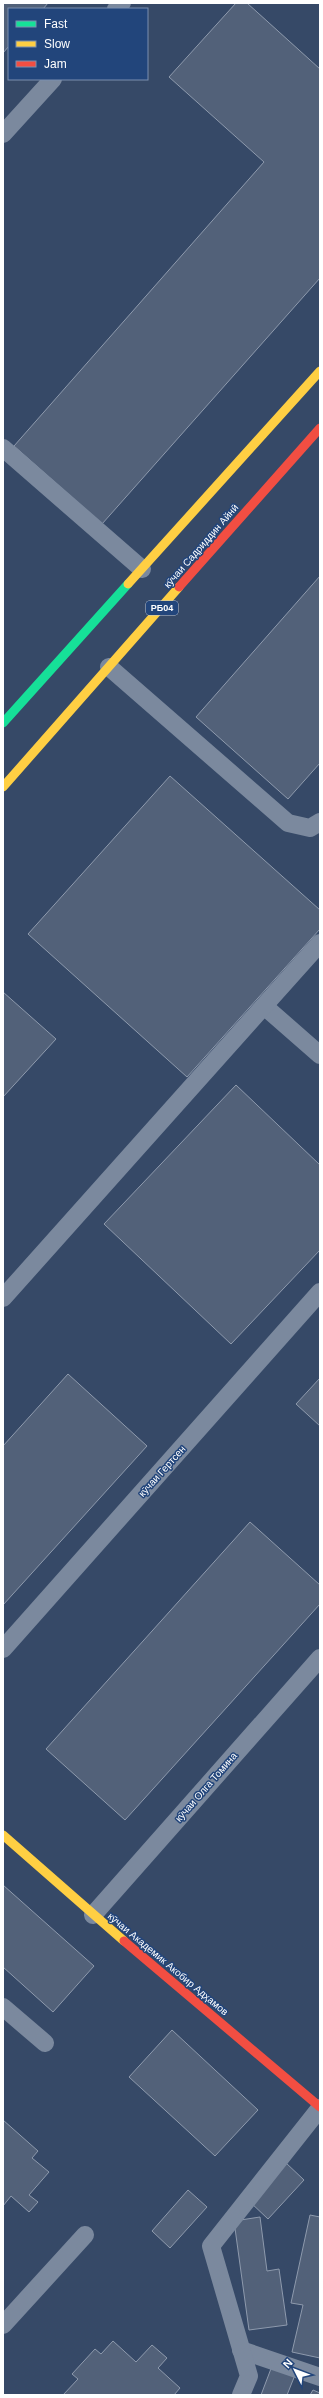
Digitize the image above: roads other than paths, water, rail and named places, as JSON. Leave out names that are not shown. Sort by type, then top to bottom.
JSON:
[{"type":"main road","points":[[3,723],[320,371]]},
{"type":"main road","name":"кӯчаи Садриддин Айнӣ","points":[[3,787],[320,428]]},
{"type":"main road","name":"кӯчаи Академик Акобир Адҳамов","points":[[3,1835],[93,1915],[320,2108]]},
{"type":"lane","points":[[3,134],[52,80]]},
{"type":"lane","points":[[3,448],[142,569]]},
{"type":"lane","points":[[109,667],[288,823],[310,828],[320,822]]},
{"type":"lane","points":[[3,1298],[320,943]]},
{"type":"lane","points":[[264,1006],[320,1055]]},
{"type":"lane","name":"кӯчаи Гертсен","points":[[3,1649],[320,1292]]},
{"type":"lane","name":"кӯчаи Олга Томина","points":[[93,1915],[320,1658]]},
{"type":"lane","points":[[3,2006],[45,2043]]},
{"type":"lane","points":[[241,2395],[249,2376],[211,2246],[320,2108]]},
{"type":"lane","points":[[3,2325],[85,2235]]},
{"type":"lane","points":[[241,2350],[320,2377]]}]
